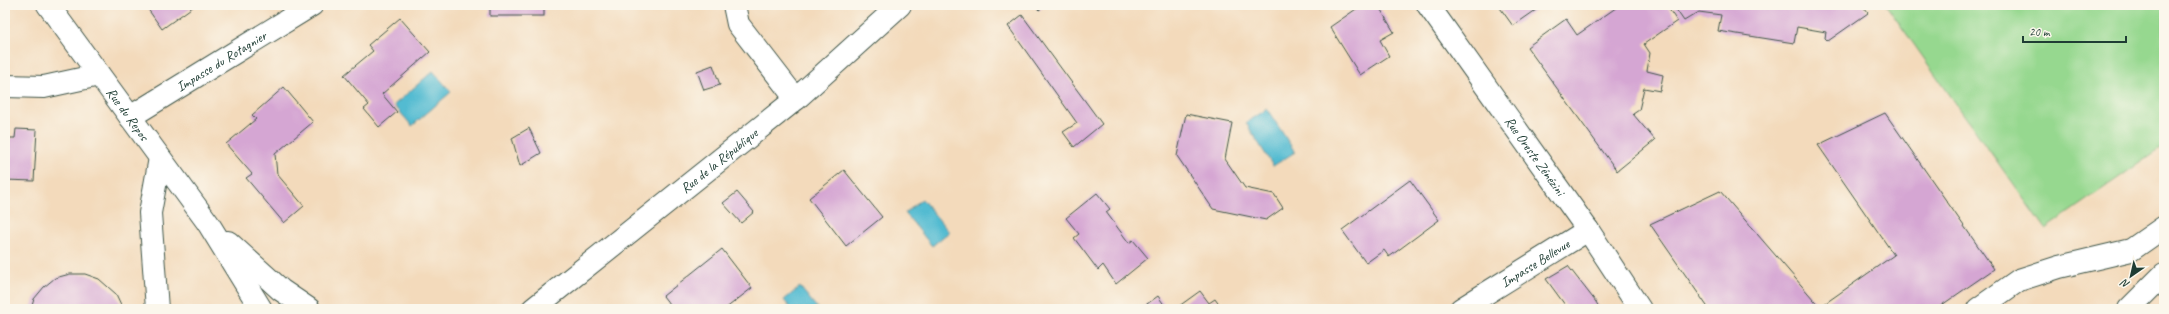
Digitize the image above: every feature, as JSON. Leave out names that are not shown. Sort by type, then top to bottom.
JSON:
[{"type":"street","name":"Rue du Repos","points":[[48,5],[208,223],[261,309]]},
{"type":"street","name":"Impasse du Rotagnier","points":[[130,117],[312,5]]},
{"type":"street","points":[[734,5],[738,24],[796,99]]},
{"type":"street","name":"Rue de la République","points":[[533,309],[796,99],[900,5]]},
{"type":"street","name":"Rue Oreste Zénézini","points":[[1428,5],[1588,230],[1640,309]]},
{"type":"street","points":[[5,86],[44,87],[99,75]]},
{"type":"street","points":[[157,309],[150,213],[160,158]]},
{"type":"street","name":"Rue du Repos","points":[[208,223],[281,290],[309,309]]},
{"type":"street","points":[[1978,309],[2019,280],[2059,267],[2131,250],[2164,227]]},
{"type":"street","name":"Impasse Bellevue","points":[[1461,309],[1588,230]]},
{"type":"street","points":[[2129,309],[2164,274]]},
{"type":"green space","points":[[1886,5],[2164,5],[2164,146],[2045,229]]},
{"type":"water","points":[[433,71],[451,92],[412,126],[394,105]]},
{"type":"water","points":[[1267,109],[1295,152],[1273,166],[1246,123]]},
{"type":"water","points":[[922,199],[949,232],[932,246],[905,213]]},
{"type":"water","points":[[800,287],[818,309],[791,309],[784,300]]},
{"type":"building","points":[[145,5],[193,5],[194,6],[162,29]]},
{"type":"building","points":[[490,5],[544,5],[544,16],[490,16]]},
{"type":"building","points":[[1034,5],[1046,5],[1039,10]]},
{"type":"building","points":[[1362,5],[1378,5],[1394,32],[1380,40],[1389,56],[1360,75],[1330,27]]},
{"type":"building","points":[[1498,5],[1543,5],[1513,26]]},
{"type":"building","points":[[1620,5],[1666,5],[1677,21],[1644,44],[1650,53],[1647,71],[1663,75],[1660,91],[1644,88],[1639,110],[1633,114],[1655,140],[1617,171],[1527,47],[1566,19],[1577,35]]},
{"type":"building","points":[[1673,5],[1862,5],[1868,13],[1828,41],[1825,38],[1826,32],[1797,27],[1794,43],[1718,31],[1721,15],[1699,12],[1684,21]]},
{"type":"building","points":[[1022,15],[1102,124],[1074,147],[1063,132],[1077,123],[1008,26]]},
{"type":"building","points":[[400,18],[430,52],[382,94],[397,112],[379,127],[364,109],[369,105],[344,75],[373,51],[368,45]]},
{"type":"building","points":[[713,65],[720,85],[704,90],[697,71]]},
{"type":"building","points":[[284,87],[313,122],[275,154],[277,174],[304,206],[284,223],[246,178],[252,174],[226,144],[256,119],[252,115]]},
{"type":"building","points":[[1885,113],[1994,269],[1936,309],[1709,309],[1650,224],[1720,191],[1820,307],[1894,255],[1818,145]]},
{"type":"building","points":[[1186,114],[1232,123],[1225,159],[1245,188],[1274,194],[1283,208],[1266,220],[1213,209],[1177,156]]},
{"type":"building","points":[[529,128],[541,153],[520,166],[512,138]]},
{"type":"building","points":[[16,129],[37,130],[34,181],[5,180],[5,138],[15,138]]},
{"type":"building","points":[[844,170],[882,217],[846,246],[809,198]]},
{"type":"building","points":[[1410,180],[1439,220],[1389,257],[1384,250],[1366,263],[1342,230]]},
{"type":"building","points":[[737,192],[754,212],[741,223],[723,203]]},
{"type":"building","points":[[1097,193],[1110,209],[1106,212],[1129,243],[1133,240],[1148,258],[1116,284],[1103,265],[1098,270],[1074,238],[1079,234],[1066,218]]},
{"type":"building","points":[[722,249],[752,288],[725,309],[673,309],[663,296]]},
{"type":"building","points":[[1568,266],[1600,309],[1568,309],[1546,279]]},
{"type":"building","points":[[70,274],[85,274],[99,279],[116,294],[123,309],[31,309],[34,299],[44,287],[55,278]]},
{"type":"building","points":[[1200,291],[1209,303],[1215,299],[1222,309],[1175,309]]},
{"type":"building","points":[[1158,296],[1167,309],[1140,309]]}]
